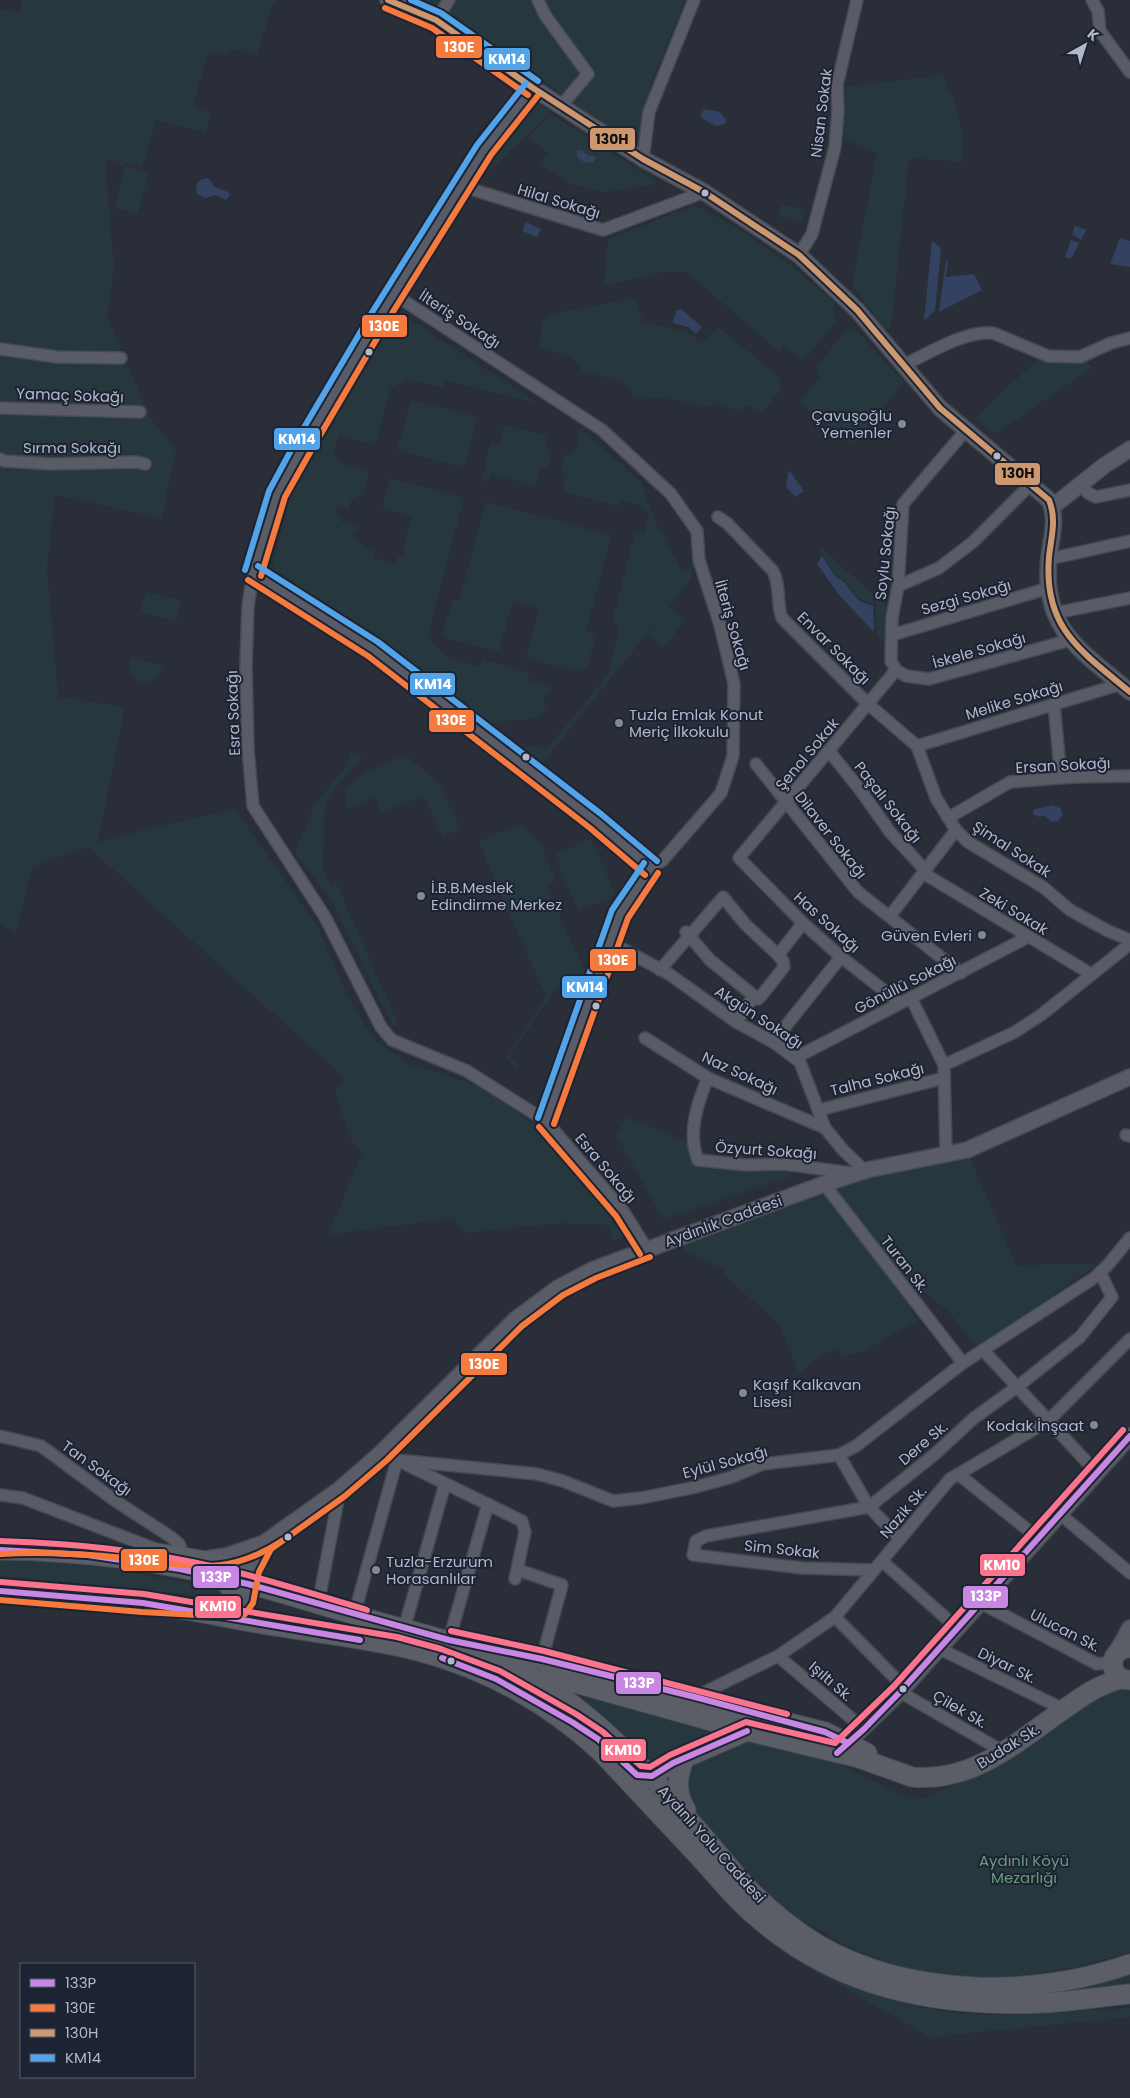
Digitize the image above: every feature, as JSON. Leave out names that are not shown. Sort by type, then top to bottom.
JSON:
[{"type":"main road","points":[[0,1545],[62,1543],[179,1552],[251,1575]]},
{"type":"main road","name":"Aydınlı Yolu Caddesi","points":[[0,1550],[88,1555],[221,1578],[251,1575],[318,1605],[449,1640],[493,1657],[544,1683],[594,1721],[652,1776],[760,1901],[792,1927],[819,1944],[879,1970],[909,1979],[998,1988],[1052,1983],[1130,1964]]},
{"type":"main road","points":[[143,1603],[226,1608],[232,1601],[233,1593],[230,1584],[221,1578]]},
{"type":"main road","name":"Aydınlı Yolu Caddesi","points":[[0,1591],[143,1603],[418,1651],[455,1662],[496,1679],[550,1710],[581,1733],[753,1915],[794,1946],[836,1970],[884,1988],[914,1996],[965,2003],[1043,2003],[1127,1995]]},
{"type":"main road","points":[[449,1640],[542,1659],[568,1681],[693,1706],[747,1731],[843,1748]]},
{"type":"main road","name":"Budak Sk.","points":[[843,1748],[912,1777],[960,1773],[974,1768],[1004,1752],[1122,1669]]},
{"type":"main road","points":[[693,1706],[716,1703],[825,1732],[843,1748]]},
{"type":"main road","points":[[550,1710],[598,1739],[637,1776],[652,1776],[685,1757],[747,1731]]},
{"type":"main road","points":[[685,1757],[677,1780],[678,1791],[683,1805],[697,1829]]},
{"type":"street","points":[[388,0],[436,20],[533,88],[643,159],[704,192],[799,255],[856,310],[940,408],[1046,497],[1052,507],[1054,524],[1049,559],[1049,588],[1055,613],[1070,640],[1125,688]]},
{"type":"street","points":[[436,20],[449,0]]},
{"type":"street","points":[[538,0],[545,15],[588,74],[561,106]]},
{"type":"street","points":[[643,159],[649,112],[694,0]]},
{"type":"street","name":"Nisan Sokak","points":[[799,255],[812,234],[835,147],[838,111],[837,85],[857,0]]},
{"type":"street","points":[[1092,0],[1098,11],[1100,31],[1130,72]]},
{"type":"street","name":"Esra Sokağı","points":[[533,88],[484,150],[461,186],[379,318],[277,494],[253,572],[248,606],[246,666],[248,749],[254,806],[325,917],[381,1027],[392,1040],[467,1071],[546,1122],[623,1210],[647,1249]]},
{"type":"street","name":"Hilal Sokağı","points":[[461,186],[603,230],[704,192]]},
{"type":"street","name":"İlteriş Sokağı","points":[[395,295],[602,430],[671,494],[697,531],[699,560],[720,625],[734,684],[734,756],[721,793],[662,860],[651,868],[620,914],[546,1122]]},
{"type":"street","points":[[904,365],[958,339],[986,332],[1048,356],[1080,357],[1111,343],[1130,338]]},
{"type":"street","points":[[0,349],[57,357],[121,358]]},
{"type":"street","name":"Yamaç Sokağı","points":[[0,408],[140,412]]},
{"type":"street","name":"Soylu Sokağı","points":[[896,670],[891,661],[892,634],[898,586],[903,504],[966,430]]},
{"type":"street","points":[[1052,507],[1105,465],[1130,449]]},
{"type":"street","name":"Sırma Sokağı","points":[[0,459],[4,461],[51,464],[136,462],[145,464]]},
{"type":"street","points":[[898,586],[939,568],[973,542],[1031,484]]},
{"type":"street","points":[[1081,484],[1088,493],[1096,497],[1130,490]]},
{"type":"street","name":"Envar Sokağı","points":[[718,517],[727,523],[778,580],[782,618],[868,704],[917,746]]},
{"type":"street","points":[[1049,559],[1130,542]]},
{"type":"street","points":[[253,572],[380,655],[596,821],[651,868]]},
{"type":"street","name":"Sezgi Sokağı","points":[[892,634],[1049,588]]},
{"type":"street","points":[[1055,613],[1130,598]]},
{"type":"street","name":"İskele Sokağı","points":[[896,670],[906,676],[929,679],[943,677],[1070,640]]},
{"type":"street","name":"Şenol Sokak","points":[[739,858],[896,670]]},
{"type":"street","name":"Melike Sokağı","points":[[917,746],[1054,704],[1125,688]]},
{"type":"street","points":[[1054,704],[1060,768],[1074,776]]},
{"type":"street","name":"Şimal Sokak","points":[[917,746],[936,798],[956,830],[968,842],[1043,887],[1070,910],[1108,931],[1130,940]]},
{"type":"street","name":"Paşalı Sokağı","points":[[829,751],[890,832],[924,872]]},
{"type":"street","name":"Dilaver Sokağı","points":[[756,764],[858,892],[961,973]]},
{"type":"street","name":"Ersan Sokağı","points":[[948,818],[1010,782],[1074,776],[1130,776]]},
{"type":"street","points":[[890,916],[956,830]]},
{"type":"street","name":"Has Sokağı","points":[[739,858],[803,923],[841,957],[900,1003]]},
{"type":"street","name":"Zeki Sokak","points":[[924,872],[1091,974]]},
{"type":"street","points":[[665,972],[687,934],[723,897],[745,924],[778,955],[783,961],[784,967],[758,999],[710,960],[687,934]]},
{"type":"street","points":[[778,955],[803,923]]},
{"type":"street","name":"Gönüllü Sokağı","points":[[795,1058],[1028,937]]},
{"type":"street","name":"Akgün Sokağı","points":[[610,942],[665,972],[736,1022],[773,1042],[800,1062],[825,1128],[860,1172]]},
{"type":"street","points":[[944,1065],[1015,1032],[1041,1015],[1130,944]]},
{"type":"street","points":[[773,1042],[841,957]]},
{"type":"street","points":[[736,1022],[754,996]]},
{"type":"street","points":[[911,998],[944,1065],[946,1154]]},
{"type":"street","name":"Naz Sokağı","points":[[645,1038],[708,1078],[825,1128]]},
{"type":"street","name":"Aydınlık Caddesi","points":[[226,1608],[241,1606],[264,1543],[340,1489],[381,1453],[516,1319],[558,1288],[592,1270],[824,1184],[860,1172],[968,1150],[1130,1077]]},
{"type":"street","name":"Özyurt Sokağı","points":[[708,1078],[700,1097],[694,1125],[693,1147],[698,1160],[746,1165],[784,1164],[860,1172]]},
{"type":"street","name":"Talha Sokağı","points":[[819,1110],[944,1078]]},
{"type":"street","name":"Turan Sk.","points":[[824,1184],[962,1363]]},
{"type":"street","name":"Eylül Sokağı","points":[[381,1453],[397,1460],[537,1474],[563,1481],[613,1501],[641,1498],[696,1487],[732,1477],[763,1464],[839,1455],[856,1446],[962,1363],[1100,1272],[1130,1238]]},
{"type":"street","name":"Dere Sk.","points":[[695,1549],[696,1541],[706,1536],[869,1507],[936,1454],[974,1418],[1080,1338],[1112,1298],[1100,1272]]},
{"type":"street","name":"Nazik Sk.","points":[[693,1706],[778,1656],[835,1617],[950,1479],[1048,1420],[1130,1339]]},
{"type":"street","points":[[983,1350],[1098,1474]]},
{"type":"street","name":"Tan Sokağı","points":[[0,1436],[41,1446],[117,1502],[179,1552]]},
{"type":"street","points":[[843,1748],[902,1689],[1098,1474],[1130,1436]]},
{"type":"street","points":[[839,1455],[869,1507],[900,1539]]},
{"type":"street","points":[[354,1615],[397,1460],[522,1521],[525,1532],[517,1575],[562,1585],[542,1659]]},
{"type":"street","points":[[958,1474],[1038,1538]]},
{"type":"street","points":[[404,1629],[445,1484]]},
{"type":"street","points":[[318,1605],[340,1489]]},
{"type":"street","points":[[0,1495],[22,1498],[179,1552],[226,1556],[264,1543]]},
{"type":"street","points":[[449,1640],[488,1504]]},
{"type":"street","points":[[1060,1514],[1130,1573]]},
{"type":"street","name":"Sim Sokak","points":[[695,1549],[693,1555],[714,1559],[729,1558],[802,1568],[874,1570]]},
{"type":"street","points":[[882,1560],[957,1628]]},
{"type":"street","name":"Ulucan Sk.","points":[[980,1602],[1097,1664],[1122,1669]]},
{"type":"street","name":"Çilek Sk.","points":[[835,1617],[902,1689],[1004,1752]]},
{"type":"street","points":[[1122,1669],[1130,1628]]},
{"type":"street","name":"Diyar Sk.","points":[[938,1648],[1063,1709]]},
{"type":"street","name":"Işıltı Sk.","points":[[778,1656],[864,1729]]},
{"type":"green space","points":[[21,0],[277,0],[276,3],[273,3],[257,55],[234,49],[224,56],[208,52],[193,107],[210,112],[206,133],[156,120],[142,167],[126,162],[125,166],[105,158],[114,268],[107,317],[151,419],[176,449],[162,518],[55,495],[47,568],[58,697],[125,707],[98,842],[235,809],[317,926],[347,995],[375,1041],[409,1064],[480,1086],[537,1126],[617,1214],[629,1233],[613,1241],[609,1225],[561,1223],[465,1233],[452,1218],[328,1235],[362,1153],[351,1139],[335,1093],[344,1077],[88,847],[32,867],[15,934],[0,923],[0,10],[21,13]]},
{"type":"green space","points":[[423,0],[684,0],[653,78],[636,147],[437,5]]},
{"type":"green space","points":[[944,75],[947,91],[953,95],[963,137],[962,162],[909,158],[891,328],[884,328],[852,285],[877,152],[844,140],[841,94],[843,87]]},
{"type":"green space","points":[[539,104],[552,112],[487,173],[484,166],[532,105]]},
{"type":"green space","points":[[552,115],[656,181],[653,185],[606,192],[572,185],[539,164],[548,153],[528,137]]},
{"type":"green space","points":[[125,166],[149,173],[138,214],[114,208]]},
{"type":"green space","points":[[782,204],[805,210],[801,223],[778,216]]},
{"type":"green space","points":[[694,205],[738,228],[798,271],[833,302],[836,322],[803,361],[784,345],[779,351],[685,271],[664,272],[604,286],[608,239]]},
{"type":"green space","points":[[636,298],[643,323],[686,331],[701,343],[718,327],[779,377],[781,389],[763,412],[745,405],[739,411],[713,401],[712,407],[677,400],[633,396],[625,382],[583,372],[579,365],[570,357],[540,348],[541,323],[550,314]]},
{"type":"green space","points":[[408,318],[537,403],[445,380],[443,388],[407,379],[391,388],[375,445],[339,435],[333,454],[344,464],[369,470],[363,494],[351,500],[349,509],[337,506],[334,513],[342,516],[341,522],[360,526],[353,536],[366,548],[375,549],[374,557],[395,565],[398,556],[402,557],[411,517],[382,507],[390,478],[464,498],[428,634],[435,647],[445,652],[445,657],[480,667],[482,659],[529,673],[528,680],[554,686],[542,701],[547,706],[538,718],[489,723],[401,657],[276,577],[272,567],[296,481],[393,321]]},
{"type":"green space","points":[[847,329],[854,329],[904,382],[853,445],[799,403],[819,378],[817,366]]},
{"type":"green space","points":[[1040,357],[1086,361],[1093,367],[995,434],[975,418]]},
{"type":"green space","points":[[411,400],[478,417],[464,468],[397,450]]},
{"type":"green space","points":[[504,425],[547,436],[545,443],[548,449],[552,451],[547,469],[540,468],[535,486],[491,474],[488,482],[482,480],[491,442],[500,444]]},
{"type":"green space","points":[[579,428],[641,482],[654,520],[682,571],[693,565],[691,579],[669,607],[685,620],[664,647],[647,635],[663,614],[540,766],[517,749],[540,744],[547,749],[609,673],[619,626],[612,623],[635,532],[644,535],[649,516],[642,506],[621,500],[618,506],[562,492],[565,474],[560,472],[565,455],[572,454],[577,446]]},
{"type":"green space","points":[[486,502],[611,535],[586,632],[596,635],[587,668],[581,672],[526,658],[539,609],[512,602],[499,651],[447,639],[443,633],[453,600],[459,601]]},
{"type":"green space","points":[[822,548],[872,594],[873,604],[859,599],[844,580],[835,574],[820,550]]},
{"type":"green space","points":[[146,592],[181,600],[176,622],[141,612]]},
{"type":"green space","points":[[875,596],[887,608],[886,645],[877,635]]},
{"type":"green space","points":[[130,657],[165,666],[153,680],[140,682],[134,679],[131,674],[129,666]]},
{"type":"green space","points":[[353,751],[363,756],[330,794],[324,810],[323,869],[331,885],[336,883],[399,1026],[393,1026],[332,901],[295,852],[315,804],[345,768]]},
{"type":"green space","points":[[405,755],[438,782],[461,829],[443,837],[424,795],[382,813],[374,797],[348,809],[344,792],[363,773]]},
{"type":"green space","points":[[520,824],[541,844],[556,881],[546,886],[584,969],[575,992],[562,980],[510,1056],[519,1065],[516,1068],[506,1058],[546,996],[504,903],[479,841]]},
{"type":"green space","points":[[591,839],[616,895],[579,911],[554,855]]},
{"type":"green space","points":[[627,1117],[688,1142],[698,1167],[790,1169],[792,1176],[663,1219],[616,1135]]},
{"type":"green space","points":[[970,1158],[1016,1265],[1097,1264],[979,1347],[948,1311],[925,1292],[910,1309],[917,1321],[864,1351],[841,1357],[838,1349],[820,1356],[799,1373],[779,1324],[724,1275],[725,1270],[677,1248],[868,1177]]},
{"type":"green space","points":[[0,1559],[64,1559],[219,1589],[224,1592],[223,1597],[219,1601],[185,1594],[0,1576]]},
{"type":"green space","name":"Aydınlı Köyü Mezarlığı","points":[[1123,1690],[1130,1693],[1130,1952],[1076,1967],[1014,1976],[952,1977],[904,1968],[848,1947],[799,1918],[767,1893],[737,1862],[689,1805],[683,1771],[703,1759],[752,1741],[839,1764],[905,1796],[927,1798],[1006,1761],[1096,1693]]},
{"type":"green space","points":[[589,1697],[722,1734],[658,1762],[651,1759],[582,1698]]},
{"type":"green space","points":[[795,1955],[817,1968],[864,1989],[888,1998],[937,2011],[963,2014],[1007,2015],[1130,2008],[1130,2017],[930,2037],[793,1959]]},
{"type":"green space","points":[[1130,1973],[1130,1990],[1059,1994],[1084,1988]]},
{"type":"water","points":[[705,109],[720,112],[726,120],[725,124],[716,126],[703,119],[700,114]]},
{"type":"water","points":[[577,150],[583,151],[588,156],[596,156],[594,163],[584,162],[577,157]]},
{"type":"water","points":[[206,178],[211,181],[214,187],[228,192],[230,195],[226,200],[215,195],[205,198],[197,194],[196,185],[200,180]]},
{"type":"water","points":[[526,222],[541,229],[537,237],[522,231]]},
{"type":"water","points":[[1075,226],[1086,230],[1081,240],[1072,234]]},
{"type":"water","points":[[1120,238],[1130,241],[1130,267],[1110,264]]},
{"type":"water","points":[[1071,240],[1079,243],[1071,259],[1065,257]]},
{"type":"water","points":[[932,241],[941,248],[935,310],[924,321]]},
{"type":"water","points":[[946,260],[948,260],[946,277],[974,274],[982,290],[939,312]]},
{"type":"water","points":[[681,309],[702,327],[696,334],[688,327],[673,323],[676,311]]},
{"type":"water","points":[[789,470],[804,491],[796,497],[786,487]]},
{"type":"water","points":[[822,555],[834,575],[844,582],[859,601],[873,606],[874,632],[840,596],[817,564]]},
{"type":"water","points":[[1052,805],[1060,808],[1063,814],[1058,821],[1052,822],[1043,815],[1039,817],[1033,814],[1033,810]]},
{"type":"transit line","name":"130H","points":[[388,0],[436,20],[533,88],[643,159],[704,192],[799,255],[857,310],[940,408],[1049,500],[1053,515],[1049,582],[1052,602],[1059,620],[1081,650],[1130,692]]},
{"type":"transit line","name":"KM14","points":[[411,0],[441,13],[538,81]]},
{"type":"transit line","name":"130E","points":[[385,8],[432,28],[528,95]]},
{"type":"transit line","name":"KM14","points":[[245,570],[269,491],[296,441],[371,314],[477,145],[526,83]]},
{"type":"transit line","name":"130E","points":[[261,576],[285,497],[312,449],[386,323],[491,155],[540,93]]},
{"type":"transit line","name":"KM14","points":[[258,566],[378,642],[601,814],[657,861]]},
{"type":"transit line","name":"130E","points":[[248,580],[368,656],[590,828],[645,875]]},
{"type":"transit line","name":"KM14","points":[[538,1118],[612,910],[644,863]]},
{"type":"transit line","name":"130E","points":[[554,1124],[628,918],[658,873]]},
{"type":"transit line","name":"130E","points":[[539,1127],[616,1216],[640,1254]]},
{"type":"transit line","name":"130E","points":[[0,1600],[142,1612],[234,1617],[245,1614],[253,1603],[259,1572],[271,1549],[345,1496],[387,1460],[522,1326],[563,1295],[596,1278],[650,1257]]},
{"type":"transit line","name":"KM10","points":[[1,1582],[144,1594],[397,1637],[441,1649],[500,1671],[576,1714],[603,1732],[641,1766],[650,1767],[670,1755],[746,1722],[835,1743],[894,1686],[1123,1430]]},
{"type":"transit line","name":"133P","points":[[837,1753],[864,1729],[900,1692],[1130,1436]]},
{"type":"transit line","name":"KM10","points":[[0,1541],[83,1546],[193,1562],[294,1588],[367,1610]]},
{"type":"transit line","name":"130E","points":[[1,1554],[80,1554],[206,1566],[242,1561],[282,1541]]},
{"type":"transit line","name":"133P","points":[[0,1550],[88,1555],[180,1569],[248,1584],[449,1640],[542,1659],[695,1697],[825,1732],[848,1743]]},
{"type":"transit line","name":"133P","points":[[0,1591],[143,1603],[360,1640]]},
{"type":"transit line","name":"KM10","points":[[451,1631],[544,1651],[787,1714]]},
{"type":"transit line","name":"133P","points":[[442,1658],[496,1679],[572,1722],[598,1739],[637,1775],[652,1776],[673,1763],[747,1731]]},
{"type":"place","name":"Çavuşoğlu Yemenler","points":[[902,424]]},
{"type":"place","name":"Tuzla Emlak Konut Meriç İlkokulu","points":[[619,723]]},
{"type":"place","name":"İ.B.B.Meslek Edindirme Merkez","points":[[421,896]]},
{"type":"place","name":"Güven Evleri","points":[[982,935]]},
{"type":"place","name":"Kaşıf Kalkavan Lisesi","points":[[743,1393]]},
{"type":"place","name":"Kodak İnşaat","points":[[1094,1425]]},
{"type":"place","name":"Tuzla-Erzurum Horasanlılar","points":[[376,1570]]}]
